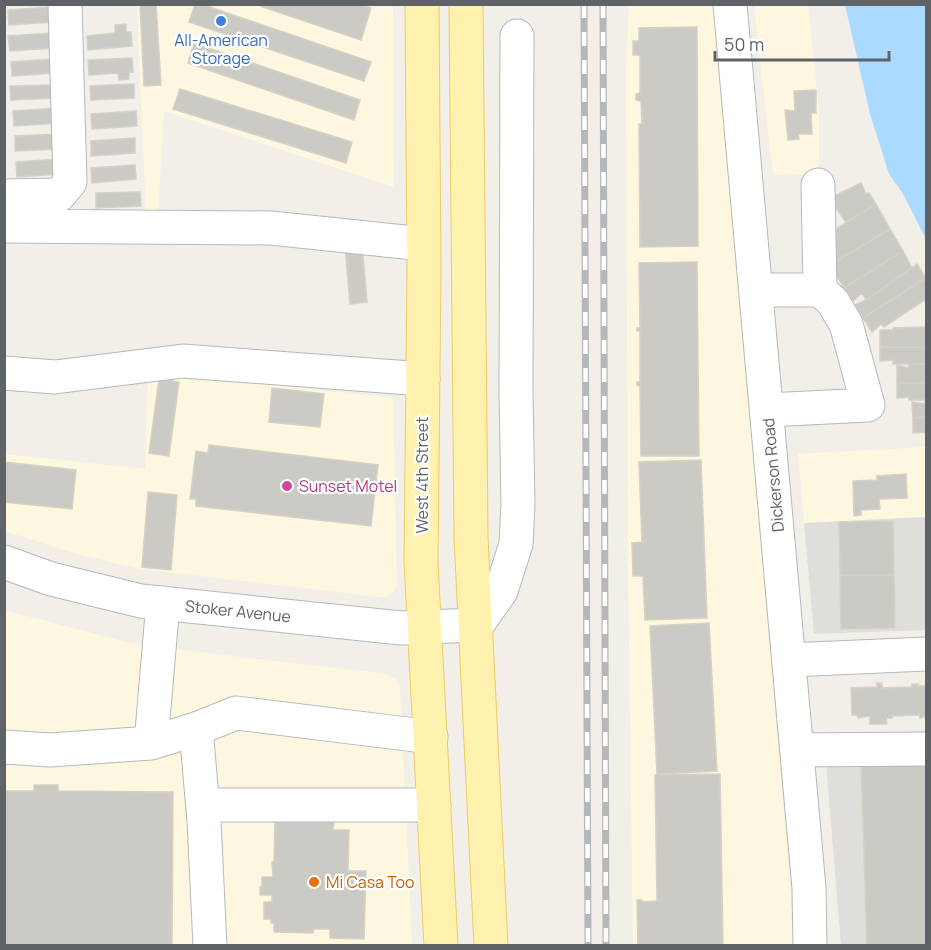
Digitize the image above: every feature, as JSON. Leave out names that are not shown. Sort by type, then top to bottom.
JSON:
[{"type":"main road","name":"West 4th Street","points":[[422,4],[421,562],[441,945]]},
{"type":"main road","points":[[466,4],[471,537],[491,945]]},
{"type":"street","points":[[4,196],[59,195],[70,182],[65,4]]},
{"type":"street","name":"Dickerson Road","points":[[730,4],[809,888],[810,945]]},
{"type":"street","points":[[477,625],[501,591],[516,544],[519,504],[516,393],[517,36]]},
{"type":"street","points":[[818,185],[820,290]]},
{"type":"street","points":[[4,226],[271,228],[423,244]]},
{"type":"street","points":[[756,290],[820,290],[833,302],[846,324],[868,405],[767,410]]},
{"type":"street","points":[[4,373],[55,377],[183,361],[423,379]]},
{"type":"street","name":"Stoker Avenue","points":[[4,562],[51,579],[141,601],[401,628],[477,625]]},
{"type":"street","points":[[151,743],[163,603]]},
{"type":"street","points":[[789,660],[927,654]]},
{"type":"street","points":[[4,747],[50,750],[151,743],[236,713],[430,737]]},
{"type":"street","points":[[196,729],[203,804],[210,945]]},
{"type":"street","points":[[797,750],[927,749]]},
{"type":"street","points":[[203,804],[434,805]]},
{"type":"shaded area","points":[[137,5],[393,5],[394,187],[164,111],[158,215],[146,215]]},
{"type":"shaded area","points":[[629,5],[714,5],[790,883],[793,945],[633,945],[628,570],[626,68]]},
{"type":"shaded area","points":[[754,5],[808,5],[819,110],[819,174],[773,175]]},
{"type":"shaded area","points":[[148,372],[393,398],[397,581],[395,590],[386,597],[379,597],[140,569],[73,553],[5,531],[4,454],[145,469]]},
{"type":"shaded area","points":[[926,447],[926,517],[804,523],[798,454]]},
{"type":"shaded area","points":[[926,517],[926,630],[814,634],[804,523]]},
{"type":"shaded area","points":[[4,610],[126,642],[382,673],[397,680],[400,688],[412,945],[5,945]]},
{"type":"shaded area","points":[[926,739],[926,945],[841,945],[826,763]]},
{"type":"water","points":[[845,5],[926,5],[926,239],[902,192],[889,174],[870,114]]},
{"type":"building","points":[[140,4],[156,4],[161,85],[144,86]]},
{"type":"building","points":[[195,4],[201,4],[371,62],[364,81],[189,22]]},
{"type":"building","points":[[254,4],[360,4],[371,8],[361,40]]},
{"type":"building","points":[[52,7],[53,22],[9,25],[8,10]]},
{"type":"building","points":[[126,24],[126,32],[131,32],[132,46],[88,50],[87,36],[115,33],[115,25]]},
{"type":"building","points":[[697,27],[698,246],[640,247],[639,124],[642,124],[641,101],[636,100],[636,94],[640,93],[640,55],[633,55],[633,41],[639,41],[639,28]]},
{"type":"building","points":[[53,33],[54,48],[10,51],[8,36]]},
{"type":"building","points":[[194,43],[360,100],[354,120],[188,63]]},
{"type":"building","points":[[132,58],[133,72],[129,72],[129,79],[119,80],[118,73],[89,75],[88,60]]},
{"type":"building","points":[[54,59],[55,73],[12,76],[11,62]]},
{"type":"building","points":[[134,84],[134,98],[91,100],[90,86]]},
{"type":"building","points":[[55,85],[56,98],[11,100],[10,86]]},
{"type":"building","points":[[180,89],[352,142],[346,163],[173,109]]},
{"type":"building","points":[[816,90],[816,113],[811,113],[812,134],[798,134],[799,139],[788,140],[785,110],[795,111],[794,91]]},
{"type":"building","points":[[57,108],[58,123],[14,126],[13,111]]},
{"type":"building","points":[[136,111],[137,126],[92,129],[91,114]]},
{"type":"building","points":[[59,134],[59,149],[15,151],[15,136]]},
{"type":"building","points":[[135,138],[135,153],[91,156],[91,141]]},
{"type":"building","points":[[61,159],[61,174],[17,177],[16,162]]},
{"type":"building","points":[[135,165],[136,179],[92,183],[91,168]]},
{"type":"building","points":[[861,183],[866,194],[869,193],[876,204],[846,223],[830,198]]},
{"type":"building","points":[[140,192],[141,206],[96,208],[96,193]]},
{"type":"building","points":[[876,204],[890,229],[830,265],[826,258],[838,253],[826,235]]},
{"type":"building","points":[[890,229],[903,251],[844,288],[830,265]]},
{"type":"building","points":[[362,244],[367,302],[350,304],[345,246]]},
{"type":"building","points":[[903,251],[912,268],[866,300],[862,293],[853,301],[844,288]]},
{"type":"building","points":[[697,262],[699,456],[641,456],[640,386],[637,385],[637,382],[640,382],[640,331],[637,331],[637,328],[640,328],[639,263]]},
{"type":"building","points":[[917,264],[926,278],[863,318],[855,305],[866,300]]},
{"type":"building","points":[[926,278],[926,299],[884,327],[881,324],[872,332],[863,318]]},
{"type":"building","points":[[926,327],[926,347],[880,347],[880,330]]},
{"type":"building","points":[[880,347],[926,347],[926,364],[893,364],[893,360],[880,361]]},
{"type":"building","points":[[909,364],[926,364],[926,383],[897,383],[897,365],[909,368]]},
{"type":"building","points":[[159,379],[179,382],[169,456],[149,453]]},
{"type":"building","points":[[897,383],[926,383],[926,400],[909,400],[909,397],[897,398]]},
{"type":"building","points":[[272,388],[324,394],[320,427],[269,422]]},
{"type":"building","points":[[925,400],[926,417],[913,418],[912,402],[925,404]]},
{"type":"building","points":[[926,417],[926,436],[925,432],[913,433],[913,418]]},
{"type":"building","points":[[209,445],[378,465],[371,526],[196,506],[196,499],[190,499],[196,451],[208,453]]},
{"type":"building","points":[[701,460],[707,618],[645,620],[643,576],[633,576],[632,543],[642,542],[639,462]]},
{"type":"building","points":[[4,462],[76,470],[72,509],[4,502]]},
{"type":"building","points":[[906,474],[907,498],[879,499],[880,509],[861,510],[861,515],[854,516],[853,481],[877,480],[877,476]]},
{"type":"building","points":[[148,492],[177,495],[171,570],[142,567]]},
{"type":"building","points":[[893,521],[894,575],[840,575],[839,522]]},
{"type":"building","points":[[840,575],[894,575],[895,628],[841,629]]},
{"type":"building","points":[[709,623],[717,771],[657,774],[650,626]]},
{"type":"building","points":[[877,683],[882,683],[882,688],[912,687],[912,684],[926,686],[926,715],[920,718],[919,715],[892,716],[892,718],[886,716],[887,724],[870,724],[870,716],[858,718],[857,715],[852,715],[851,688],[877,687]]},
{"type":"building","points":[[926,760],[926,946],[867,946],[861,762]]},
{"type":"building","points":[[720,774],[723,946],[638,946],[637,900],[657,901],[655,775]]},
{"type":"building","points":[[34,785],[58,785],[58,791],[173,792],[172,946],[4,946],[4,791],[34,791]]},
{"type":"building","name":"Mi Casa Too","points":[[275,819],[334,821],[333,830],[349,830],[348,871],[366,871],[364,939],[330,938],[330,929],[313,929],[313,933],[274,932],[274,923],[271,923],[271,919],[264,919],[264,902],[272,902],[272,895],[260,895],[260,887],[262,887],[262,877],[273,877]]},
{"type":"railway","points":[[584,4],[588,946]]},
{"type":"railway","points":[[603,4],[606,946]]},
{"type":"place","name":"All-American Storage","points":[[221,21]]},
{"type":"place","name":"Sunset Motel","points":[[287,486]]},
{"type":"place","name":"Mi Casa Too","points":[[314,882]]}]
